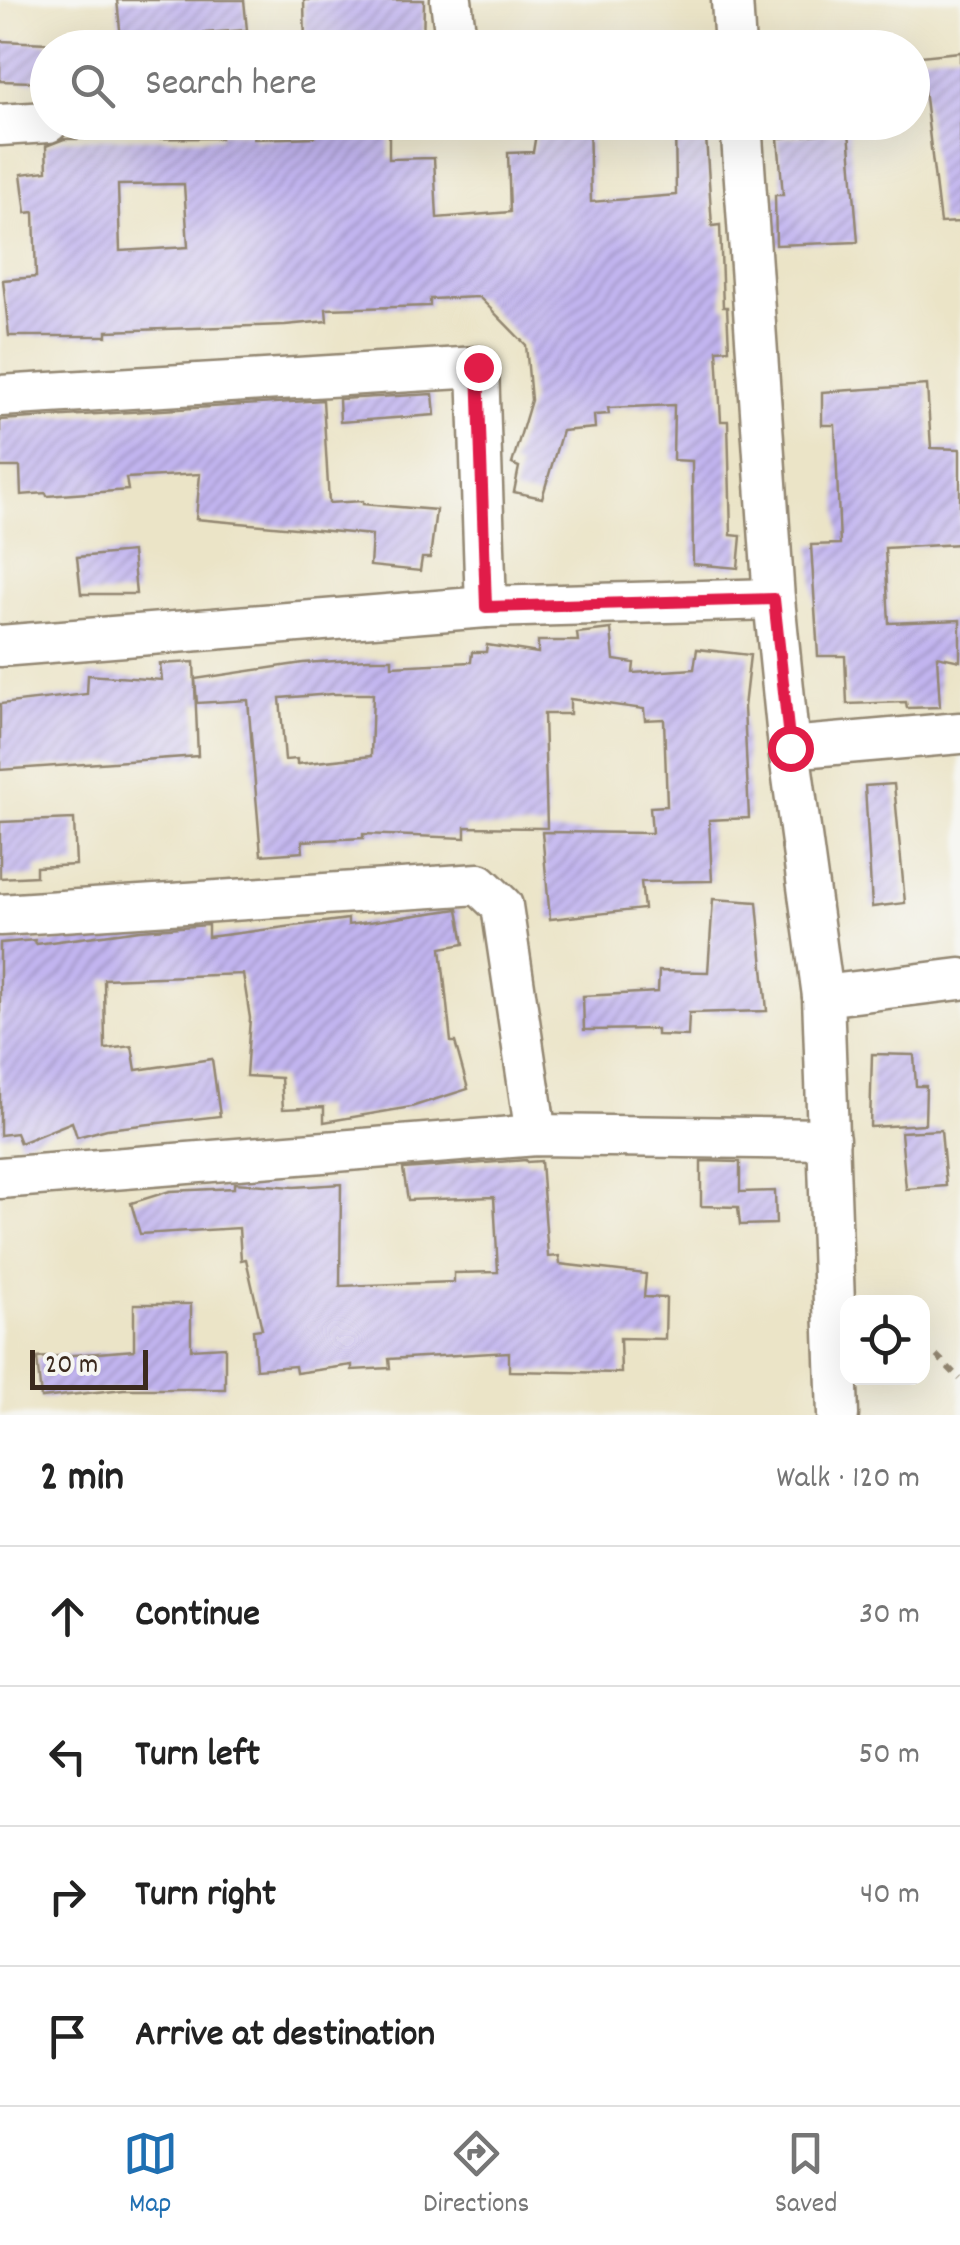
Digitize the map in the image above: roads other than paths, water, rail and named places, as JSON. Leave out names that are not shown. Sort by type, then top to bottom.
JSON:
[{"type":"street","points":[[451,0],[454,30]]},
{"type":"street","points":[[732,0],[734,30]]},
{"type":"street","points":[[0,125],[30,123]]},
{"type":"street","points":[[742,140],[774,599],[823,996],[838,1415]]},
{"type":"street","points":[[0,396],[478,367],[486,607]]},
{"type":"street","points":[[0,646],[486,607],[774,599]]},
{"type":"street","points":[[790,748],[960,733]]},
{"type":"street","points":[[0,915],[479,884],[502,906],[536,1135]]},
{"type":"street","points":[[823,996],[960,979]]},
{"type":"street","points":[[0,1178],[536,1135],[829,1140]]}]
